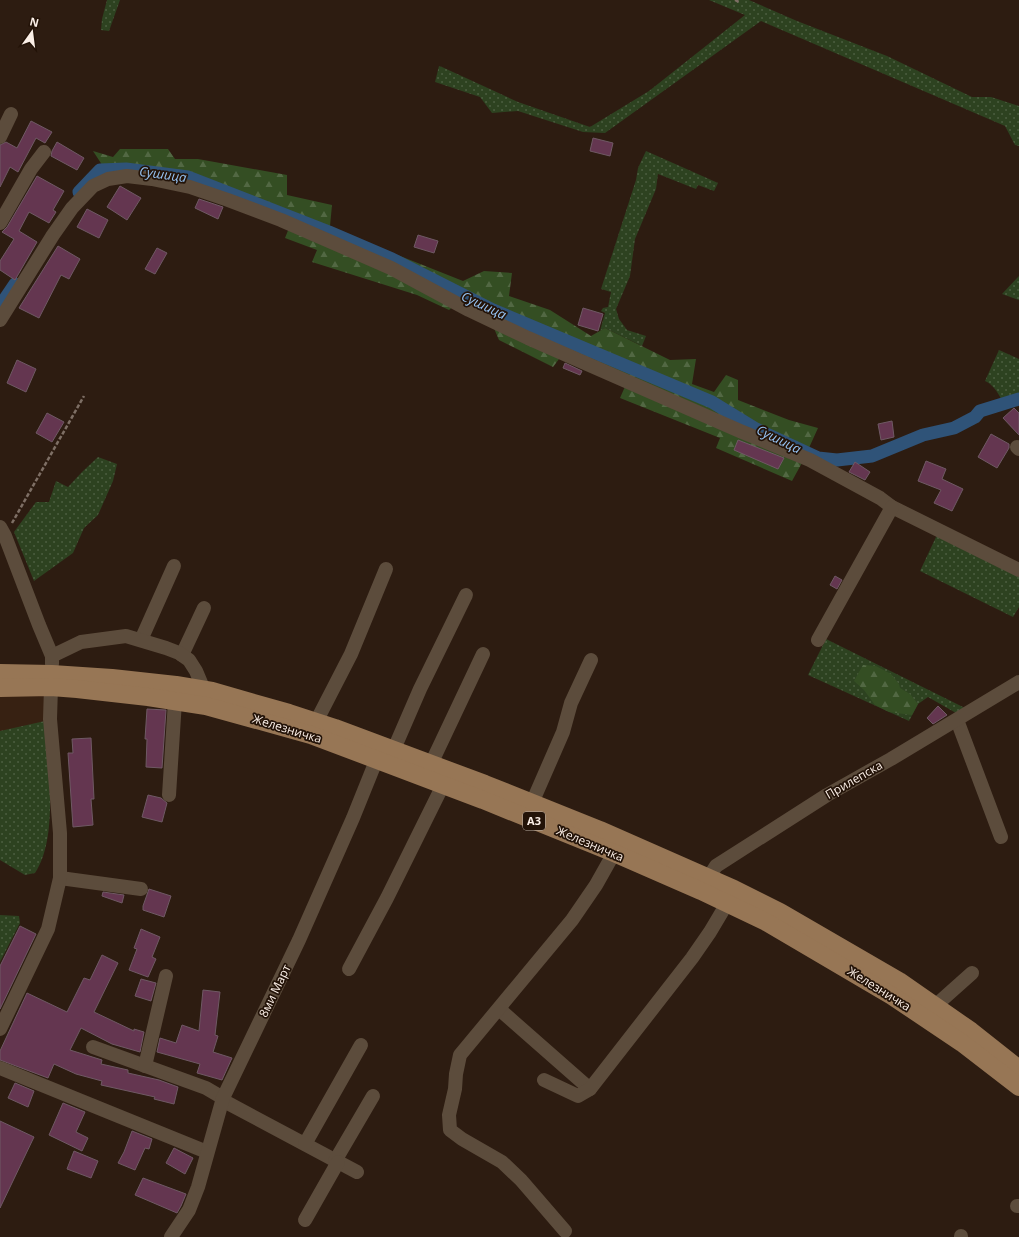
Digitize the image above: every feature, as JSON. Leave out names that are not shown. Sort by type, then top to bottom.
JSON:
[{"type":"main road","name":"Железничка","points":[[0,673],[52,672],[176,685],[204,690],[247,701],[316,722],[384,751],[443,785],[614,853],[704,884]]},
{"type":"main road","name":"Железничка","points":[[0,688],[52,672],[148,697],[206,706],[311,735],[384,751],[431,764],[600,830],[731,897],[780,912],[835,942],[899,981],[971,1031],[1019,1069]]},
{"type":"main road","name":"Железничка","points":[[731,897],[766,922],[892,996],[962,1043],[1019,1087]]},
{"type":"street","points":[[0,137],[11,114]]},
{"type":"street","points":[[0,223],[32,169],[44,152]]},
{"type":"street","points":[[0,320],[53,235],[72,208],[93,186],[108,179],[127,176],[152,179],[190,188],[282,220],[376,262],[469,310],[528,338],[810,460],[880,498],[892,507],[1019,570]]},
{"type":"street","points":[[818,640],[892,507]]},
{"type":"street","points":[[0,1029],[48,929],[60,878],[60,833],[50,719],[52,672],[2,531]]},
{"type":"street","points":[[141,640],[174,566]]},
{"type":"street","points":[[316,722],[351,654],[386,569]]},
{"type":"street","name":"8ми Март","points":[[171,1237],[189,1210],[198,1187],[223,1099],[299,940],[384,751],[420,690],[466,596]]},
{"type":"street","points":[[182,655],[204,608]]},
{"type":"street","points":[[52,672],[81,642],[126,636],[166,648],[182,655],[189,660],[196,671],[204,690]]},
{"type":"street","points":[[431,764],[483,654]]},
{"type":"street","points":[[532,803],[563,732],[571,703],[591,660]]},
{"type":"street","name":"Прилепска","points":[[704,884],[716,866],[821,800],[1019,682]]},
{"type":"street","points":[[169,795],[175,701]]},
{"type":"street","points":[[957,720],[1001,837]]},
{"type":"street","points":[[349,969],[387,898],[443,785]]},
{"type":"street","points":[[565,1231],[521,1180],[502,1162],[462,1139],[450,1130],[449,1115],[456,1089],[456,1074],[460,1055],[572,920],[596,884],[614,853]]},
{"type":"street","points":[[60,878],[141,889]]},
{"type":"street","points":[[544,1080],[578,1096],[590,1089],[692,958],[731,897]]},
{"type":"street","points":[[935,1006],[972,973]]},
{"type":"street","points":[[145,1066],[166,976]]},
{"type":"street","points":[[498,1009],[590,1089]]},
{"type":"street","points":[[305,1144],[361,1045]]},
{"type":"street","points":[[93,1047],[206,1088],[223,1099],[358,1172]]},
{"type":"street","points":[[0,1068],[207,1152]]},
{"type":"street","points":[[305,1220],[373,1096]]},
{"type":"path","points":[[735,0],[739,2]]},
{"type":"path","points":[[2,531],[21,510],[47,460],[74,416],[84,396]]},
{"type":"shaded area","points":[[51,687],[50,719],[0,741],[0,688]]},
{"type":"green space","points":[[107,0],[120,0],[109,31],[101,30]]},
{"type":"green space","points":[[709,0],[749,0],[797,21],[887,56],[972,97],[991,97],[1019,106],[1019,146],[1015,145],[1005,126],[761,21],[605,133],[583,132],[518,111],[492,113],[480,97],[435,82],[439,66],[518,102],[590,127],[649,91],[745,15]]},
{"type":"green space","points":[[120,149],[168,149],[175,159],[198,159],[287,175],[287,195],[332,205],[330,226],[380,248],[463,281],[484,271],[512,273],[509,296],[550,310],[591,336],[605,328],[670,360],[696,359],[692,384],[714,392],[726,375],[738,380],[738,400],[789,420],[818,428],[792,481],[716,448],[720,438],[620,398],[627,382],[562,355],[553,367],[499,340],[493,326],[456,304],[449,310],[417,295],[312,262],[317,250],[285,238],[289,228],[190,187],[108,174],[93,151],[113,157]]},
{"type":"green space","points":[[646,151],[718,183],[714,191],[698,185],[696,189],[658,174],[656,189],[635,239],[630,276],[616,309],[619,319],[627,330],[646,336],[642,346],[605,328],[600,331],[605,313],[601,311],[603,308],[608,307],[611,292],[601,289],[636,180],[638,168]]},
{"type":"green space","points":[[1019,276],[1019,300],[1002,294]]},
{"type":"green space","points":[[999,350],[1019,359],[1019,393],[1001,399],[994,388],[985,381]]},
{"type":"green space","points":[[98,457],[117,464],[113,481],[98,515],[84,528],[73,553],[34,581],[14,532],[36,502],[49,502],[56,481],[68,487]]},
{"type":"green space","points":[[937,535],[1019,575],[1019,607],[1013,617],[920,571]]},
{"type":"green space","points":[[826,639],[965,708],[956,713],[928,697],[918,704],[909,721],[808,675]]},
{"type":"green space","points":[[863,665],[876,666],[891,674],[899,684],[900,688],[910,694],[918,704],[912,715],[889,712],[875,705],[864,690],[854,681]]},
{"type":"green space","points":[[45,721],[50,820],[42,858],[35,873],[25,875],[0,860],[0,731]]},
{"type":"green space","points":[[0,915],[19,916],[20,923],[0,962]]},
{"type":"building","points":[[31,121],[52,132],[45,143],[36,138],[18,172],[10,167],[0,187],[0,145],[6,142],[17,148]]},
{"type":"building","points":[[593,138],[613,143],[610,156],[590,151]]},
{"type":"building","points":[[57,142],[84,158],[77,170],[51,156]]},
{"type":"building","points":[[37,176],[64,191],[53,210],[56,212],[49,223],[29,212],[19,231],[37,242],[15,280],[0,270],[0,261],[14,239],[2,232],[7,227]]},
{"type":"building","points":[[120,186],[141,198],[127,220],[107,207]]},
{"type":"building","points":[[199,199],[223,207],[218,219],[195,208]]},
{"type":"building","points":[[87,209],[108,220],[99,238],[77,227]]},
{"type":"building","points":[[418,235],[438,241],[434,253],[414,247]]},
{"type":"building","points":[[58,246],[80,259],[69,279],[61,275],[39,318],[19,308]]},
{"type":"building","points":[[157,248],[167,253],[155,274],[145,269]]},
{"type":"building","points":[[583,308],[603,314],[598,331],[578,325]]},
{"type":"building","points":[[17,360],[36,369],[26,392],[7,383]]},
{"type":"building","points":[[565,363],[582,371],[580,375],[563,368]]},
{"type":"building","points":[[1014,408],[1019,413],[1019,435],[1003,418]]},
{"type":"building","points":[[47,413],[64,422],[52,442],[36,433]]},
{"type":"building","points":[[892,421],[894,437],[881,440],[878,424]]},
{"type":"building","points":[[991,434],[1009,444],[1009,448],[997,468],[978,457]]},
{"type":"building","points":[[738,440],[784,458],[778,469],[734,450]]},
{"type":"building","points":[[926,461],[946,469],[942,479],[963,489],[952,511],[934,503],[941,490],[918,481]]},
{"type":"building","points":[[855,462],[870,472],[865,480],[849,472]]},
{"type":"building","points":[[835,576],[842,580],[837,589],[830,585]]},
{"type":"building","points":[[938,706],[947,715],[933,724],[927,718]]},
{"type":"building","points":[[147,709],[166,710],[162,768],[146,767],[147,739],[145,739]]},
{"type":"building","points":[[91,738],[94,799],[91,799],[93,825],[73,827],[68,753],[73,753],[72,739]]},
{"type":"building","points":[[148,795],[161,798],[167,803],[162,822],[142,817]]},
{"type":"building","points":[[149,889],[171,896],[164,917],[143,910]]},
{"type":"building","points":[[103,892],[124,895],[122,903],[102,896]]},
{"type":"building","points":[[20,926],[36,934],[0,1009],[0,966]]},
{"type":"building","points":[[141,929],[160,937],[152,957],[156,959],[148,977],[129,970],[137,949],[134,948]]},
{"type":"building","points":[[102,955],[118,963],[94,1012],[134,1031],[134,1029],[144,1032],[140,1052],[112,1044],[81,1028],[70,1050],[102,1060],[101,1064],[128,1070],[128,1073],[159,1080],[178,1087],[174,1104],[154,1099],[155,1097],[101,1085],[102,1081],[76,1074],[54,1064],[48,1078],[0,1060],[0,1051],[27,993],[67,1012],[84,978],[90,980]]},
{"type":"building","points":[[141,979],[156,983],[151,1001],[135,996]]},
{"type":"building","points":[[203,990],[220,992],[215,1035],[218,1036],[213,1052],[232,1058],[222,1080],[197,1073],[200,1064],[157,1052],[160,1038],[176,1043],[182,1025],[199,1031]]},
{"type":"building","points":[[15,1083],[34,1091],[28,1107],[8,1098]]},
{"type":"building","points":[[63,1103],[85,1112],[76,1132],[88,1138],[82,1151],[49,1135]]},
{"type":"building","points":[[0,1121],[34,1137],[0,1208]]},
{"type":"building","points":[[132,1131],[152,1139],[149,1149],[145,1148],[135,1170],[118,1163]]},
{"type":"building","points":[[174,1148],[193,1158],[185,1174],[166,1163]]},
{"type":"building","points":[[74,1151],[98,1161],[91,1178],[67,1169]]},
{"type":"building","points":[[143,1178],[186,1194],[177,1213],[135,1195]]},
{"type":"waterway","name":"Сушица","points":[[79,192],[100,170],[126,169],[188,177],[329,232],[392,259],[493,310],[712,402],[756,429],[818,458],[837,460],[872,456],[923,435],[954,428],[975,417],[980,411],[1019,399]]},
{"type":"waterway","name":"Сушица","points":[[0,306],[15,284]]}]
